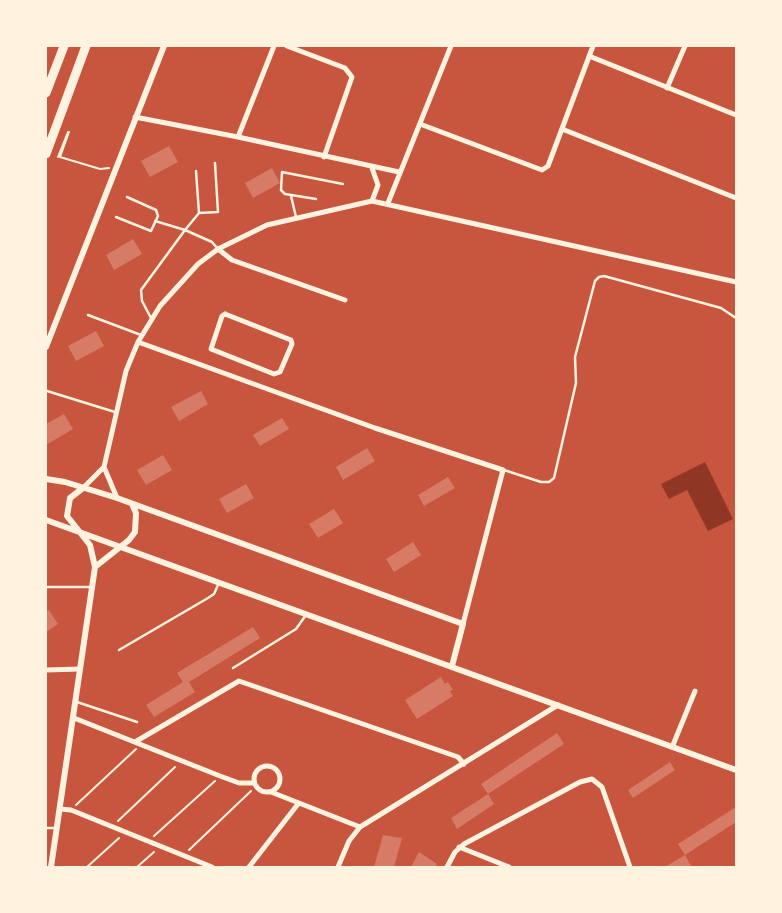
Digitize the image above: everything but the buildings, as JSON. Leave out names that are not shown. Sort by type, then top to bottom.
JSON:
[{"type":"highway","points":[[46,93],[65,46]]},
{"type":"highway","points":[[46,154],[86,46]]},
{"type":"street","points":[[46,346],[164,46]]},
{"type":"street","points":[[238,137],[274,46]]},
{"type":"street","points":[[287,46],[345,68],[352,77],[324,157]]},
{"type":"street","points":[[387,203],[451,46]]},
{"type":"street","points":[[420,124],[536,170],[542,170],[548,166],[593,46]]},
{"type":"street","points":[[667,88],[685,46]]},
{"type":"street","points":[[589,56],[737,116]]},
{"type":"street","points":[[135,117],[399,172]]},
{"type":"street","points":[[562,130],[737,198]]},
{"type":"street","points":[[372,167],[379,185],[372,201]]},
{"type":"street","points":[[51,867],[95,567],[90,545],[66,516],[67,504],[74,494],[104,467],[126,371],[142,335],[181,282],[218,249],[253,231],[372,201],[737,282]]},
{"type":"street","points":[[218,249],[232,260],[345,300]]},
{"type":"street","points":[[225,314],[291,340],[292,344],[277,375],[244,363],[211,349],[225,314]]},
{"type":"street","points":[[138,342],[503,470],[452,666]]},
{"type":"street","points":[[237,378],[244,363]]},
{"type":"street","points":[[104,467],[117,498]]},
{"type":"street","points":[[46,479],[117,498],[463,624]]},
{"type":"street","points":[[95,567],[135,532],[137,523],[132,504]]},
{"type":"street","points":[[46,520],[737,770]]},
{"type":"street","points":[[46,670],[80,670]]},
{"type":"street","points":[[138,743],[235,682],[243,681],[458,757],[464,764]]},
{"type":"street","points":[[673,746],[695,691]]},
{"type":"street","points":[[338,867],[349,841],[360,827],[558,705]]},
{"type":"street","points":[[74,718],[180,761],[239,783],[256,785],[263,791],[360,827]]},
{"type":"street","points":[[256,785],[255,774],[260,768],[271,766],[278,771],[280,779],[278,787],[271,792]]},
{"type":"street","points":[[447,867],[459,847],[580,782],[592,779],[599,783],[630,867]]},
{"type":"street","points":[[248,867],[298,804]]},
{"type":"street","points":[[60,809],[71,810],[212,867]]},
{"type":"street","points":[[459,847],[509,867]]},
{"type":"lane","points":[[199,213],[218,212],[215,163]]},
{"type":"lane","points":[[151,320],[142,301],[141,290],[199,213],[196,171]]},
{"type":"lane","points":[[316,199],[285,194],[281,190],[282,172],[343,184]]},
{"type":"lane","points":[[291,196],[296,218]]},
{"type":"lane","points":[[116,217],[151,230],[158,216],[156,209],[127,197]]},
{"type":"lane","points":[[155,221],[185,230],[212,242],[218,249]]},
{"type":"lane","points":[[503,470],[541,482],[549,482],[554,478],[576,383],[575,357],[599,277],[604,276],[721,308],[737,318]]},
{"type":"lane","points":[[88,315],[142,335]]},
{"type":"lane","points":[[47,391],[115,412]]},
{"type":"lane","points":[[119,650],[208,598],[217,590],[219,582]]},
{"type":"lane","points":[[46,587],[92,587]]},
{"type":"lane","points":[[233,668],[296,629],[307,614]]},
{"type":"lane","points":[[75,701],[137,722]]},
{"type":"lane","points":[[46,828],[57,829]]},
{"type":"path","points":[[58,157],[67,131],[69,132],[60,157],[100,169],[110,168]]},
{"type":"path","points":[[71,810],[138,743]]},
{"type":"path","points":[[112,827],[180,761]]},
{"type":"path","points":[[148,841],[220,776]]},
{"type":"path","points":[[183,855],[256,785]]},
{"type":"path","points":[[87,867],[125,832]]},
{"type":"path","points":[[137,867],[160,846]]},
{"type":"shaded area","points":[[705,462],[733,519],[708,531],[687,490],[669,499],[661,484]]}]
